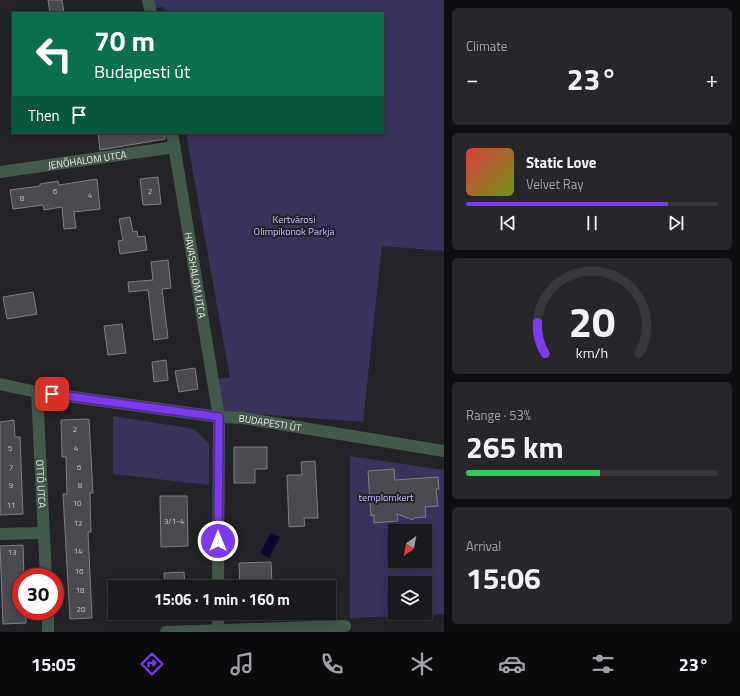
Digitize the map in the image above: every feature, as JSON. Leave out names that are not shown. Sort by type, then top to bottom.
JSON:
[{"type":"street","points":[[148,0],[150,12]]},
{"type":"street","name":"HAVASHALOM UTCA","points":[[172,134],[219,417],[218,580]]},
{"type":"street","name":"JENŐHALOM UTCA","points":[[0,172],[175,147]]},
{"type":"street","name":"BUDAPESTI ÚT","points":[[0,384],[37,392],[219,417],[243,418],[444,451]]},
{"type":"street","name":"OTTÓ UTCA","points":[[37,392],[46,568]]},
{"type":"street","points":[[0,534],[44,533]]},
{"type":"street","points":[[48,620],[48,632]]},
{"type":"street","points":[[218,620],[218,631]]},
{"type":"street","points":[[166,632],[345,626]]},
{"type":"green space","name":"Kertvárosi Olimpikonok Parkja","points":[[153,0],[444,0],[444,251],[382,246],[363,422],[219,411],[215,379],[230,378],[186,134],[384,134],[384,12],[165,12],[164,7],[155,8]]},
{"type":"green space","points":[[113,416],[194,429],[209,444],[209,485],[113,474]]},
{"type":"green space","name":"templomkert","points":[[350,456],[444,470],[444,614],[432,615],[432,576],[388,576],[388,616],[350,618]]},
{"type":"shaded area","points":[[271,533],[280,537],[269,558],[260,553]]},
{"type":"building","points":[[48,0],[62,0],[64,12],[50,12]]},
{"type":"building","points":[[98,134],[165,134],[165,139],[100,150]]},
{"type":"building","points":[[158,177],[161,204],[143,205],[140,179]]},
{"type":"building","points":[[97,179],[100,209],[74,212],[76,228],[64,229],[62,207],[44,210],[43,205],[13,209],[10,190],[40,186],[40,184],[58,181],[59,185]]},
{"type":"building","points":[[130,217],[133,232],[137,231],[138,237],[145,236],[147,250],[120,254],[118,241],[123,240],[119,219]]},
{"type":"building","points":[[168,260],[171,288],[162,289],[168,338],[154,340],[148,290],[129,292],[128,282],[153,280],[151,262]]},
{"type":"building","points":[[33,292],[37,314],[7,319],[3,297]]},
{"type":"building","points":[[122,324],[126,353],[108,355],[104,326]]},
{"type":"building","points":[[166,360],[168,380],[154,382],[152,362]]},
{"type":"building","points":[[195,368],[198,389],[179,392],[175,371]]},
{"type":"building","points":[[89,419],[93,493],[90,493],[91,532],[88,532],[92,618],[70,619],[63,494],[67,494],[66,457],[62,457],[61,420]]},
{"type":"building","points":[[14,420],[15,437],[20,437],[23,514],[0,515],[0,422]]},
{"type":"building","points":[[234,447],[267,447],[267,469],[255,469],[255,483],[234,483]]},
{"type":"building","points":[[315,461],[318,518],[304,518],[305,526],[289,527],[287,475],[302,475],[301,462]]},
{"type":"building","points":[[394,469],[395,480],[438,477],[439,489],[436,489],[438,506],[425,507],[426,517],[413,518],[413,520],[397,514],[398,521],[374,523],[374,515],[371,516],[368,471]]},
{"type":"building","points":[[160,496],[187,496],[188,546],[161,547]]},
{"type":"building","points":[[23,545],[24,568],[12,568],[12,620],[26,620],[26,623],[3,624],[0,546]]},
{"type":"building","points":[[271,562],[272,580],[240,580],[239,563]]},
{"type":"building","points":[[184,572],[185,580],[164,580],[164,573]]},
{"type":"route","points":[[52,394],[219,417],[218,541]]}]
